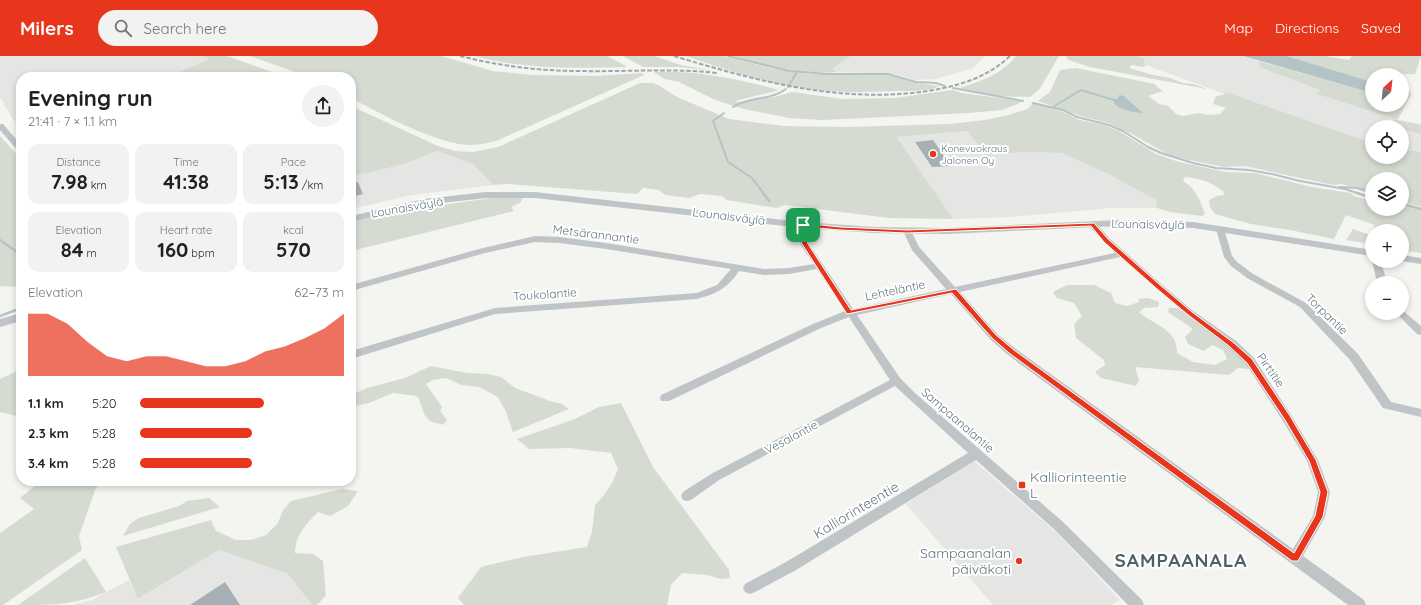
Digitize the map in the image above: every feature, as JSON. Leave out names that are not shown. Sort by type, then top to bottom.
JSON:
[{"type":"street","points":[[0,126],[16,144]]},
{"type":"street","name":"Lounaisväylä","points":[[356,218],[424,202],[486,195],[554,196],[840,228],[907,231],[1092,224],[1193,225],[1365,252]]},
{"type":"street","name":"Pirttitie","points":[[1092,224],[1106,240],[1184,309],[1232,344],[1250,361],[1287,418],[1312,460],[1324,492],[1319,517],[1295,558]]},
{"type":"street","name":"Sampaanalantie","points":[[803,225],[801,232],[805,244],[896,381],[976,454],[1059,526],[1137,605]]},
{"type":"street","name":"Torpantie","points":[[1220,229],[1228,257],[1234,264],[1261,282],[1303,305],[1354,357],[1387,404],[1421,413]]},
{"type":"street","points":[[907,231],[915,248],[994,337],[1012,352],[1359,605]]},
{"type":"street","name":"Metsärannantie","points":[[356,287],[482,250],[535,239],[559,240],[770,272],[789,271],[819,266]]},
{"type":"street","name":"Lehteläntie","points":[[665,398],[817,326],[850,313],[1122,254]]},
{"type":"street","points":[[1409,259],[1421,261]]},
{"type":"street","name":"Toukolantie","points":[[356,353],[495,311],[704,294],[720,288],[736,268]]},
{"type":"street","points":[[0,323],[16,318]]},
{"type":"street","points":[[1408,320],[1421,332]]},
{"type":"street","name":"Vesalantie","points":[[687,496],[716,477],[896,381]]},
{"type":"street","name":"Kalliorinteentie","points":[[750,588],[805,558],[976,454]]},
{"type":"shaded area","points":[[0,56],[203,56],[209,59],[180,72],[16,72],[16,122],[12,118],[0,97]]},
{"type":"shaded area","points":[[203,56],[227,56],[272,72],[180,72],[209,59]]},
{"type":"shaded area","points":[[250,56],[441,56],[493,71],[532,75],[596,76],[642,73],[644,75],[496,141],[471,145],[458,144],[443,140],[410,128],[356,101],[356,72],[295,72]]},
{"type":"shaded area","points":[[475,56],[607,56],[628,67],[570,68],[531,66],[494,61]]},
{"type":"shaded area","points":[[623,56],[654,56],[681,65],[714,71],[680,67],[643,67]]},
{"type":"shaded area","points":[[686,56],[723,56],[774,69],[808,74],[888,75],[916,83],[939,86],[935,88],[910,91],[845,92],[800,88],[750,77]]},
{"type":"shaded area","points":[[733,56],[851,56],[832,69],[837,72],[824,73],[785,69]]},
{"type":"shaded area","points":[[851,56],[985,56],[973,68],[936,79],[915,80],[895,74],[837,72],[832,69]]},
{"type":"shaded area","points":[[1016,56],[1059,56],[1039,90],[1030,97],[998,96],[973,92],[960,88],[983,80],[998,72]]},
{"type":"shaded area","points":[[1066,56],[1136,56],[1145,59],[1143,64],[1147,65],[1142,67],[1132,65],[1129,68],[1170,78],[1183,83],[1194,84],[1207,89],[1090,67],[1068,60]]},
{"type":"shaded area","points":[[1136,56],[1243,56],[1258,61],[1262,68],[1320,90],[1317,94],[1365,109],[1365,112],[1373,112],[1400,120],[1365,120],[1365,141],[1226,92],[1224,94],[1143,64],[1145,59]]},
{"type":"shaded area","points":[[1243,56],[1287,56],[1365,80],[1365,91]]},
{"type":"shaded area","points":[[1287,56],[1325,56],[1349,60],[1352,56],[1421,56],[1415,74],[1409,74],[1409,68],[1365,68],[1365,80]]},
{"type":"shaded area","points":[[1258,61],[1365,91],[1365,109],[1317,94],[1320,90],[1261,68]]},
{"type":"shaded area","points":[[1076,68],[1155,84],[1163,91],[1148,96],[1159,104],[1168,106],[1176,114],[1182,116],[1199,113],[1208,115],[1220,114],[1226,108],[1213,104],[1216,96],[1223,95],[1226,92],[1365,141],[1365,164],[1409,164],[1409,150],[1421,152],[1421,207],[1409,204],[1409,172],[1365,172],[1365,191],[1342,184],[1333,185],[1245,166],[1224,167],[1189,160],[1167,154],[1111,124],[1081,116],[1038,101],[1050,92],[1060,70]],"holes":[[[1124,96],[1141,111],[1133,112],[1126,110],[1114,100]]]},
{"type":"shaded area","points":[[654,72],[686,72],[717,76],[779,90],[735,101],[738,102],[775,97],[792,92],[843,99],[895,98],[952,90],[962,93],[1021,101],[1018,104],[1002,110],[969,113],[822,120],[789,118],[744,109],[715,100],[679,82],[665,79]]},
{"type":"shaded area","points":[[640,83],[653,83],[677,97],[729,119],[784,126],[846,127],[949,124],[985,120],[1008,115],[1028,109],[1033,103],[1061,111],[1079,120],[1104,125],[1119,131],[1156,154],[1179,162],[1226,172],[1255,173],[1312,187],[1351,193],[1354,196],[1365,199],[1365,216],[1409,216],[1409,207],[1421,210],[1421,253],[1409,251],[1409,224],[1372,224],[1346,215],[1334,239],[1251,224],[1215,214],[1210,207],[1209,200],[1217,196],[1224,195],[1223,191],[1201,180],[1185,177],[1183,181],[1194,191],[1205,214],[1202,216],[1170,212],[1157,208],[1156,200],[1110,175],[1062,153],[1027,152],[987,155],[967,131],[897,137],[953,219],[889,218],[785,205],[776,208],[727,200],[722,196],[700,194],[689,198],[665,195],[659,190],[643,188],[637,194],[507,184],[493,185],[473,164],[437,151],[404,164],[356,176],[356,108],[438,146],[455,151],[473,152],[498,147]]},
{"type":"shaded area","points":[[1119,95],[1124,96],[1143,113],[1127,111],[1119,108],[1114,103],[1114,100],[1118,98]]},
{"type":"shaded area","points":[[1373,112],[1402,112],[1398,119]]},
{"type":"shaded area","points":[[1409,122],[1421,124],[1421,152],[1409,150]]},
{"type":"shaded area","points":[[1409,123],[1421,125],[1421,134],[1409,131]]},
{"type":"shaded area","points":[[967,131],[987,155],[1027,152],[1062,153],[1110,175],[1156,200],[1157,208],[1111,208],[1010,217],[953,219],[897,137]]},
{"type":"shaded area","points":[[0,136],[16,154],[16,287],[0,286]]},
{"type":"shaded area","points":[[437,151],[473,164],[493,185],[412,195],[356,208],[356,176],[404,164]]},
{"type":"shaded area","points":[[492,198],[523,198],[520,203],[511,207],[514,211],[356,250],[356,221],[435,203],[442,205]]},
{"type":"shaded area","points":[[1353,229],[1365,233],[1365,243],[1346,240]]},
{"type":"shaded area","points":[[1067,285],[1094,285],[1111,293],[1115,303],[1127,306],[1139,302],[1139,299],[1148,298],[1159,302],[1158,307],[1144,308],[1139,312],[1164,328],[1169,333],[1176,345],[1177,353],[1193,362],[1215,365],[1227,359],[1223,350],[1212,345],[1204,351],[1188,344],[1185,337],[1193,329],[1168,312],[1169,308],[1178,308],[1245,360],[1249,369],[1238,368],[1229,375],[1135,367],[1139,380],[1136,386],[1101,378],[1095,372],[1105,365],[1104,360],[1076,338],[1074,324],[1082,316],[1074,303],[1057,298],[1053,292]]},
{"type":"shaded area","points":[[431,366],[467,373],[488,374],[501,377],[515,388],[562,404],[569,409],[513,432],[506,412],[498,397],[479,387],[461,385],[446,378],[433,380],[426,384],[442,407],[440,411],[447,420],[443,425],[432,422],[427,418],[417,396],[393,393],[369,403],[356,406],[356,393],[367,388],[405,378]]},
{"type":"shaded area","points":[[16,371],[16,416],[0,412],[0,379]]},
{"type":"shaded area","points":[[621,403],[653,467],[729,570],[730,578],[721,579],[707,575],[682,573],[671,585],[667,605],[464,605],[458,598],[481,567],[523,557],[587,547],[592,532],[595,505],[612,483],[618,469],[611,453],[570,448],[529,449],[517,439],[575,419],[599,407]]},
{"type":"shaded area","name":"Sampaanalan päiväkoti","points":[[974,461],[1056,532],[1120,600],[1111,605],[993,605],[906,504]]},
{"type":"shaded area","points":[[35,486],[98,486],[79,536],[82,550],[3,605],[0,605],[0,533],[34,509],[20,498]]},
{"type":"shaded area","points":[[342,489],[358,491],[348,506],[330,516],[318,512],[302,530],[297,540],[295,553],[313,554],[323,561],[326,595],[317,605],[312,605],[288,574],[219,550],[138,599],[116,547],[211,520],[216,531],[236,540],[251,540],[266,535],[278,523],[283,510],[291,501]]},
{"type":"shaded area","points":[[209,498],[220,507],[123,536],[130,524],[139,518],[179,506],[187,501]]},
{"type":"shaded area","points":[[219,550],[288,574],[312,605],[73,605],[92,600],[129,580],[139,599]]},
{"type":"shaded area","points":[[85,558],[106,592],[84,600],[73,602],[42,605],[18,605]]},
{"type":"building","name":"Konevuokraus Jalonen Oy","points":[[933,140],[951,166],[932,167],[915,142]]},
{"type":"building","points":[[358,182],[363,194],[356,196],[356,183]]},
{"type":"building","points":[[225,582],[240,605],[190,605]]},
{"type":"waterway","points":[[728,56],[789,71],[827,74],[888,74],[916,82],[936,83],[945,86]]},
{"type":"waterway","points":[[788,87],[797,72]]},
{"type":"waterway","points":[[953,88],[1023,101]]},
{"type":"waterway","points":[[733,107],[746,101],[780,93],[786,89]]},
{"type":"waterway","points":[[1053,107],[1081,90],[1114,100]]},
{"type":"waterway","points":[[1033,103],[1063,110],[1077,117],[1109,125],[1123,131],[1148,147],[1161,153],[1193,163],[1216,168],[1249,170],[1272,174],[1300,181],[1345,189],[1365,196]]},
{"type":"waterway","points":[[724,113],[713,121],[728,162],[752,178],[764,194]]},
{"type":"waterway","points":[[1340,187],[1357,188],[1365,191]]},
{"type":"waterway","points":[[763,193],[769,201]]},
{"type":"waterway","points":[[1409,206],[1421,209]]},
{"type":"waterway","points":[[0,240],[16,251]]},
{"type":"waterway","points":[[0,316],[16,310]]},
{"type":"railway","points":[[460,56],[490,63],[565,71],[648,70],[717,73]]},
{"type":"railway","points":[[674,56],[736,74],[799,88],[863,95],[928,91],[950,87],[972,80],[992,70],[1010,56]]},
{"type":"place","name":"Konevuokraus Jalonen Oy","points":[[933,154]]},
{"type":"place","name":"Kalliorinteentie L","points":[[1022,485]]},
{"type":"place","name":"Sampaanalan päiväkoti","points":[[1019,561]]},
{"type":"district","name":"SAMPAANALA","points":[[1181,560]]},
{"type":"route","points":[[1092,224],[1106,240],[1158,286],[1190,313],[1232,344],[1250,361],[1287,418],[1312,460],[1324,492],[1319,517],[1295,558],[1012,352],[994,337],[954,291],[850,313],[805,244],[801,232],[803,225],[874,230],[946,231],[1092,224]]}]
